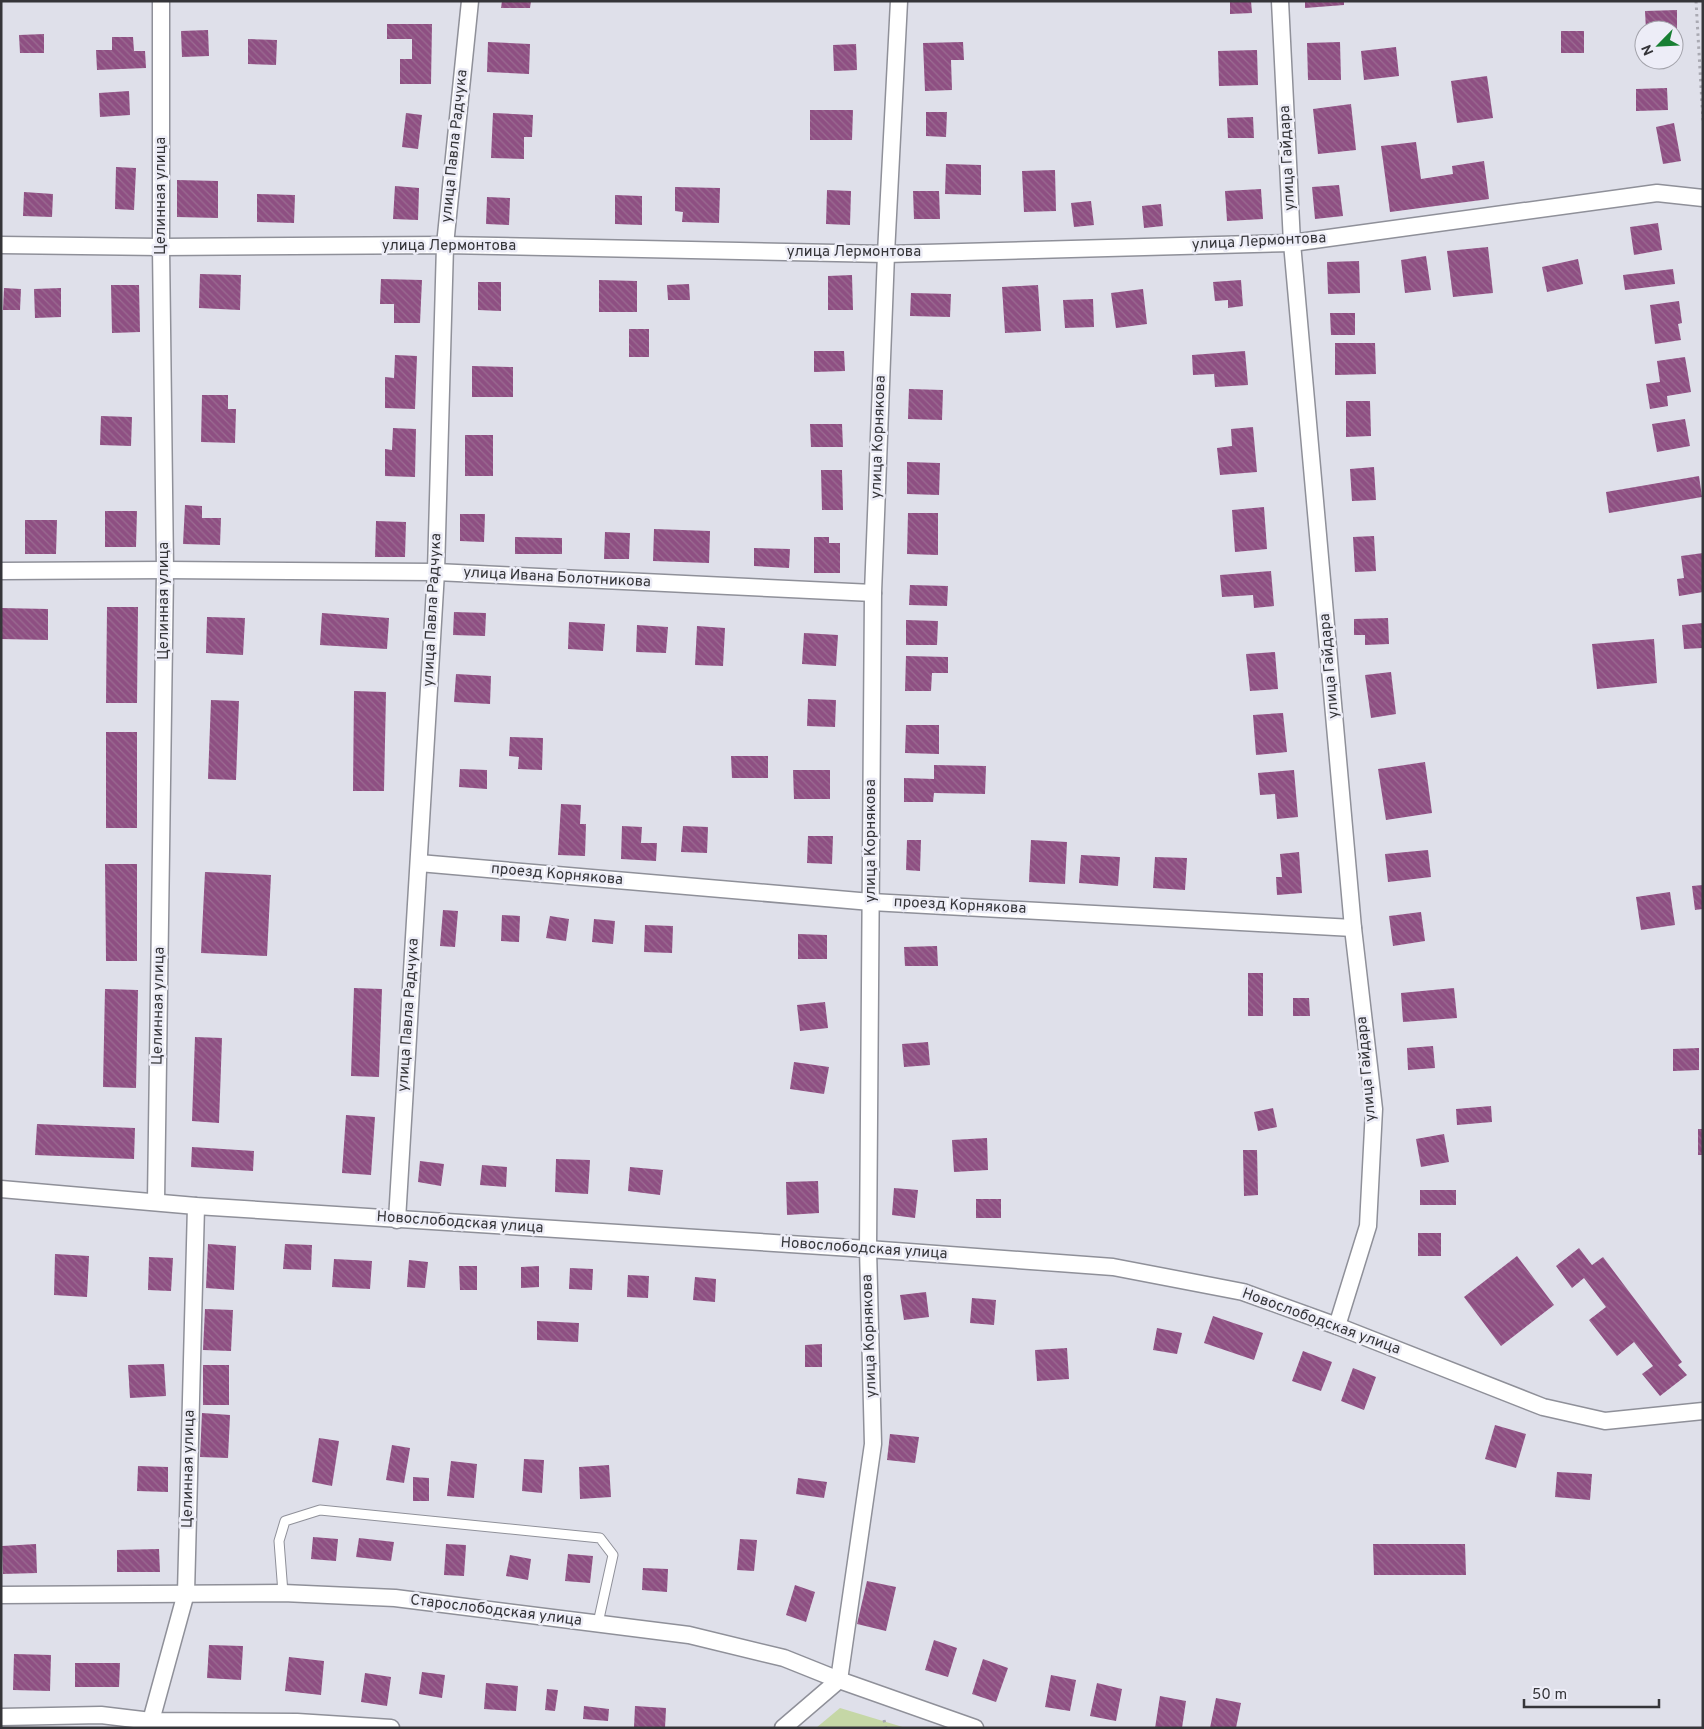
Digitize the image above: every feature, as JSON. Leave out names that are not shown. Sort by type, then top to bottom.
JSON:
[{"type":"street","name":"Целинная улица","points":[[156,1201],[165,570],[161,247],[161,1]]},
{"type":"street","name":"улица Павла Радчука","points":[[397,1220],[436,572],[445,245],[470,1]]},
{"type":"street","name":"улица Корнякова","points":[[839,1680],[873,1444],[868,1249],[873,593],[886,254],[899,1]]},
{"type":"street","name":"улица Гайдара","points":[[1280,1],[1292,243],[1353,928],[1374,1109],[1368,1226],[1337,1326]]},
{"type":"street","name":"улица Лермонтова","points":[[1,245],[161,247],[445,245],[886,254],[1292,243],[1657,193],[1703,198]]},
{"type":"street","name":"улица Ивана Болотникова","points":[[1,571],[436,572],[873,593]]},
{"type":"street","name":"проезд Корнякова","points":[[419,863],[871,902],[1353,928]]},
{"type":"street","name":"Новослободская улица","points":[[1,1189],[156,1201],[196,1206],[868,1249],[1113,1267],[1244,1292],[1337,1326],[1543,1407],[1605,1421],[1703,1411]]},
{"type":"street","name":"Целинная улица","points":[[150,1725],[186,1593],[196,1206]]},
{"type":"street","name":"Старослободская улица","points":[[1,1595],[283,1593],[395,1598],[689,1635],[784,1658],[839,1680],[974,1728]]},
{"type":"street","points":[[784,1728],[839,1680]]},
{"type":"street","points":[[1,1717],[101,1715],[150,1725],[297,1722],[390,1728]]},
{"type":"lane","points":[[283,1593],[279,1541],[285,1521],[320,1510],[600,1538],[613,1555],[598,1623]]},
{"type":"path","points":[[1696,1],[1703,121]]},
{"type":"path","points":[[884,1720],[886,1728]]},
{"type":"green space","points":[[840,1708],[906,1728],[816,1728]]},
{"type":"building","points":[[502,1],[531,1],[530,8],[501,8]]},
{"type":"building","points":[[1230,1],[1251,1],[1252,13],[1230,14]]},
{"type":"building","points":[[1305,1],[1344,1],[1344,5],[1305,8]]},
{"type":"building","points":[[1677,10],[1677,20],[1645,20],[1645,11]]},
{"type":"building","points":[[387,24],[432,24],[431,84],[400,84],[400,59],[412,59],[412,39],[387,39]]},
{"type":"building","points":[[208,30],[209,56],[182,57],[181,31]]},
{"type":"building","points":[[1561,31],[1584,31],[1584,53],[1561,53]]},
{"type":"building","points":[[44,34],[44,53],[20,53],[19,35]]},
{"type":"building","points":[[112,37],[133,37],[134,51],[145,51],[146,68],[97,70],[96,50],[112,50]]},
{"type":"building","points":[[248,39],[277,40],[276,65],[248,64]]},
{"type":"building","points":[[488,42],[530,44],[529,74],[487,72]]},
{"type":"building","points":[[963,42],[964,60],[951,60],[952,90],[925,91],[923,43]]},
{"type":"building","points":[[1340,42],[1341,80],[1308,80],[1307,43]]},
{"type":"building","points":[[856,44],[857,70],[834,71],[833,45]]},
{"type":"building","points":[[1396,47],[1399,76],[1364,80],[1361,51]]},
{"type":"building","points":[[1257,50],[1258,85],[1219,86],[1218,51]]},
{"type":"building","points":[[1487,76],[1493,118],[1457,123],[1451,81]]},
{"type":"building","points":[[1667,88],[1668,110],[1636,111],[1636,89]]},
{"type":"building","points":[[129,91],[130,115],[100,117],[99,93]]},
{"type":"building","points":[[1351,104],[1356,150],[1318,154],[1313,109]]},
{"type":"building","points":[[810,110],[853,110],[852,140],[810,140]]},
{"type":"building","points":[[926,112],[947,112],[946,137],[926,136]]},
{"type":"building","points":[[406,113],[422,115],[418,149],[402,147]]},
{"type":"building","points":[[493,113],[533,115],[532,137],[524,137],[524,159],[491,158]]},
{"type":"building","points":[[1253,117],[1254,138],[1228,138],[1227,118]]},
{"type":"building","points":[[1674,123],[1681,161],[1663,164],[1656,127]]},
{"type":"building","points":[[1416,142],[1421,179],[1453,174],[1452,166],[1484,161],[1489,199],[1390,212],[1381,146]]},
{"type":"building","points":[[946,164],[981,165],[981,195],[945,194]]},
{"type":"building","points":[[116,167],[136,168],[134,210],[115,209]]},
{"type":"building","points":[[1055,170],[1056,211],[1024,212],[1022,171]]},
{"type":"building","points":[[177,180],[218,181],[218,218],[177,217]]},
{"type":"building","points":[[1339,185],[1343,216],[1315,219],[1312,187]]},
{"type":"building","points":[[395,186],[419,188],[418,220],[393,219]]},
{"type":"building","points":[[675,187],[720,188],[719,223],[682,222],[683,212],[675,211]]},
{"type":"building","points":[[1261,189],[1263,219],[1227,221],[1225,191]]},
{"type":"building","points":[[827,190],[851,191],[850,225],[826,224]]},
{"type":"building","points":[[913,191],[939,191],[940,219],[914,219]]},
{"type":"building","points":[[24,192],[53,194],[52,217],[23,216]]},
{"type":"building","points":[[257,194],[295,195],[294,223],[257,222]]},
{"type":"building","points":[[615,195],[642,196],[642,225],[615,224]]},
{"type":"building","points":[[487,197],[510,198],[509,225],[486,224]]},
{"type":"building","points":[[1091,201],[1094,225],[1074,227],[1071,203]]},
{"type":"building","points":[[1161,204],[1163,226],[1144,228],[1142,206]]},
{"type":"building","points":[[1658,223],[1662,250],[1634,255],[1630,227]]},
{"type":"building","points":[[1488,247],[1493,293],[1453,297],[1447,251]]},
{"type":"building","points":[[1426,256],[1431,290],[1405,293],[1401,260]]},
{"type":"building","points":[[1578,259],[1583,284],[1547,292],[1542,267]]},
{"type":"building","points":[[1359,261],[1360,293],[1328,294],[1327,262]]},
{"type":"building","points":[[1673,269],[1675,284],[1625,290],[1623,275]]},
{"type":"building","points":[[200,274],[241,275],[240,310],[199,308]]},
{"type":"building","points":[[852,275],[853,310],[828,310],[828,276]]},
{"type":"building","points":[[381,279],[422,280],[420,323],[394,323],[394,304],[380,304]]},
{"type":"building","points":[[599,280],[637,281],[637,312],[599,312]]},
{"type":"building","points":[[1241,280],[1243,306],[1228,308],[1228,300],[1215,301],[1213,282]]},
{"type":"building","points":[[478,282],[501,282],[501,311],[478,310]]},
{"type":"building","points":[[689,284],[690,300],[668,300],[667,285]]},
{"type":"building","points":[[111,285],[139,285],[140,332],[112,333]]},
{"type":"building","points":[[1038,285],[1041,331],[1005,333],[1002,287]]},
{"type":"building","points":[[4,288],[21,289],[20,310],[3,310]]},
{"type":"building","points":[[61,288],[61,317],[35,318],[34,289]]},
{"type":"building","points":[[1143,289],[1147,324],[1116,328],[1111,293]]},
{"type":"building","points":[[911,293],[951,294],[950,317],[910,316]]},
{"type":"building","points":[[1093,299],[1094,327],[1065,328],[1063,300]]},
{"type":"building","points":[[1679,301],[1682,323],[1678,324],[1681,340],[1655,344],[1650,305]]},
{"type":"building","points":[[1330,313],[1355,313],[1355,335],[1331,335]]},
{"type":"building","points":[[629,329],[649,329],[649,357],[629,357]]},
{"type":"building","points":[[1335,343],[1375,343],[1376,374],[1335,375]]},
{"type":"building","points":[[814,351],[844,351],[845,371],[814,372]]},
{"type":"building","points":[[1245,351],[1248,385],[1215,387],[1214,374],[1193,375],[1192,355]]},
{"type":"building","points":[[395,355],[417,356],[415,409],[385,408],[385,377],[394,378]]},
{"type":"building","points":[[1685,357],[1691,392],[1667,396],[1668,406],[1650,409],[1646,384],[1660,382],[1657,361]]},
{"type":"building","points":[[472,366],[513,367],[513,397],[472,397]]},
{"type":"building","points":[[909,389],[943,390],[942,420],[908,419]]},
{"type":"building","points":[[202,395],[228,395],[228,409],[236,409],[235,443],[201,442]]},
{"type":"building","points":[[1346,401],[1370,401],[1371,436],[1346,437]]},
{"type":"building","points":[[101,416],[132,417],[131,446],[100,445]]},
{"type":"building","points":[[1685,419],[1690,446],[1657,452],[1652,424]]},
{"type":"building","points":[[810,424],[842,424],[843,447],[811,447]]},
{"type":"building","points":[[1253,427],[1257,472],[1220,475],[1217,448],[1232,446],[1231,429]]},
{"type":"building","points":[[393,428],[416,429],[415,477],[385,476],[385,449],[392,450]]},
{"type":"building","points":[[465,435],[493,435],[493,476],[465,476]]},
{"type":"building","points":[[907,462],[940,463],[939,495],[907,494]]},
{"type":"building","points":[[1374,467],[1376,500],[1352,501],[1350,469]]},
{"type":"building","points":[[821,470],[842,470],[843,510],[822,510]]},
{"type":"building","points":[[1699,476],[1702,497],[1609,513],[1606,492]]},
{"type":"building","points":[[185,505],[202,506],[202,518],[221,518],[220,545],[183,544]]},
{"type":"building","points":[[1264,507],[1267,549],[1235,552],[1232,510]]},
{"type":"building","points":[[105,511],[137,511],[136,547],[105,547]]},
{"type":"building","points":[[908,513],[938,513],[938,555],[907,554]]},
{"type":"building","points":[[460,514],[485,514],[484,542],[460,541]]},
{"type":"building","points":[[25,520],[57,520],[56,554],[25,554]]},
{"type":"building","points":[[376,521],[406,522],[405,557],[375,557]]},
{"type":"building","points":[[654,529],[710,531],[709,563],[653,561]]},
{"type":"building","points":[[605,532],[630,533],[629,559],[604,559]]},
{"type":"building","points":[[1374,536],[1376,571],[1355,572],[1353,537]]},
{"type":"building","points":[[515,537],[562,538],[562,554],[515,554]]},
{"type":"building","points":[[814,537],[829,537],[829,543],[840,543],[840,573],[814,573]]},
{"type":"building","points":[[754,548],[790,549],[789,568],[754,566]]},
{"type":"building","points":[[1703,553],[1703,592],[1679,596],[1677,579],[1684,578],[1681,556]]},
{"type":"building","points":[[1271,571],[1274,606],[1254,608],[1253,595],[1222,597],[1220,575]]},
{"type":"building","points":[[910,585],[948,586],[947,606],[909,605]]},
{"type":"building","points":[[107,607],[138,607],[137,703],[106,703]]},
{"type":"building","points":[[1,608],[48,609],[48,640],[1,639]]},
{"type":"building","points":[[454,612],[486,613],[485,636],[453,635]]},
{"type":"building","points":[[322,613],[389,618],[387,649],[320,645]]},
{"type":"building","points":[[207,617],[245,618],[243,655],[206,653]]},
{"type":"building","points":[[1388,618],[1389,644],[1365,645],[1365,635],[1354,635],[1354,619]]},
{"type":"building","points":[[906,620],[938,621],[937,645],[906,645]]},
{"type":"building","points":[[569,622],[605,624],[603,651],[568,649]]},
{"type":"building","points":[[1703,623],[1703,648],[1684,649],[1682,625]]},
{"type":"building","points":[[637,625],[668,627],[666,653],[636,652]]},
{"type":"building","points":[[697,626],[725,628],[723,666],[695,665]]},
{"type":"building","points":[[804,633],[838,635],[836,666],[802,664]]},
{"type":"building","points":[[1654,639],[1657,683],[1597,689],[1592,644]]},
{"type":"building","points":[[1275,652],[1278,689],[1250,691],[1246,654]]},
{"type":"building","points":[[906,656],[948,657],[948,673],[932,673],[931,691],[905,691]]},
{"type":"building","points":[[1391,672],[1396,714],[1371,718],[1365,675]]},
{"type":"building","points":[[456,674],[491,676],[490,704],[454,702]]},
{"type":"building","points":[[354,691],[386,692],[384,791],[353,791]]},
{"type":"building","points":[[808,699],[836,700],[835,727],[807,726]]},
{"type":"building","points":[[211,700],[239,701],[236,780],[208,779]]},
{"type":"building","points":[[1283,713],[1287,752],[1256,755],[1253,715]]},
{"type":"building","points":[[906,725],[939,725],[939,754],[905,753]]},
{"type":"building","points":[[106,732],[137,732],[137,828],[106,828]]},
{"type":"building","points":[[510,737],[543,738],[542,770],[518,769],[519,757],[509,756]]},
{"type":"building","points":[[731,756],[768,756],[768,778],[732,778]]},
{"type":"building","points":[[1425,762],[1432,813],[1386,820],[1378,769]]},
{"type":"building","points":[[934,765],[986,766],[985,794],[934,793],[933,802],[904,802],[904,778],[934,779]]},
{"type":"building","points":[[460,769],[487,770],[487,789],[459,787]]},
{"type":"building","points":[[793,770],[830,770],[830,799],[794,799]]},
{"type":"building","points":[[1294,770],[1298,817],[1277,819],[1275,794],[1260,795],[1258,773]]},
{"type":"building","points":[[561,804],[581,805],[580,824],[586,824],[585,856],[558,855]]},
{"type":"building","points":[[622,826],[642,827],[641,843],[657,843],[656,861],[621,859]]},
{"type":"building","points":[[683,826],[708,827],[707,853],[681,852]]},
{"type":"building","points":[[808,836],[833,836],[832,864],[807,863]]},
{"type":"building","points":[[907,840],[921,840],[920,871],[906,870]]},
{"type":"building","points":[[1031,840],[1067,842],[1065,884],[1029,882]]},
{"type":"building","points":[[1428,850],[1431,877],[1388,882],[1385,854]]},
{"type":"building","points":[[1299,852],[1302,893],[1277,895],[1276,877],[1282,877],[1280,854]]},
{"type":"building","points":[[1081,855],[1120,857],[1118,886],[1079,883]]},
{"type":"building","points":[[1155,857],[1187,858],[1185,890],[1153,888]]},
{"type":"building","points":[[105,864],[137,864],[137,961],[106,961]]},
{"type":"building","points":[[205,872],[271,875],[267,956],[201,953]]},
{"type":"building","points":[[1703,885],[1703,909],[1695,910],[1692,886]]},
{"type":"building","points":[[1670,892],[1675,925],[1641,930],[1636,897]]},
{"type":"building","points":[[443,910],[458,911],[455,947],[440,946]]},
{"type":"building","points":[[1421,912],[1425,941],[1393,946],[1389,916]]},
{"type":"building","points":[[502,915],[520,916],[519,942],[501,941]]},
{"type":"building","points":[[550,916],[569,919],[566,941],[546,938]]},
{"type":"building","points":[[594,919],[615,921],[613,944],[592,942]]},
{"type":"building","points":[[645,925],[673,926],[672,953],[644,952]]},
{"type":"building","points":[[798,934],[827,935],[827,959],[798,959]]},
{"type":"building","points":[[937,946],[938,966],[905,966],[904,947]]},
{"type":"building","points":[[1248,973],[1263,973],[1263,1016],[1248,1016]]},
{"type":"building","points":[[354,988],[382,989],[379,1077],[351,1076]]},
{"type":"building","points":[[1454,988],[1457,1018],[1403,1022],[1401,993]]},
{"type":"building","points":[[105,989],[138,990],[136,1088],[103,1087]]},
{"type":"building","points":[[1293,998],[1309,998],[1310,1016],[1293,1016]]},
{"type":"building","points":[[825,1002],[828,1028],[800,1031],[797,1005]]},
{"type":"building","points":[[195,1037],[222,1038],[219,1123],[192,1121]]},
{"type":"building","points":[[928,1042],[930,1065],[904,1067],[902,1044]]},
{"type":"building","points":[[1433,1046],[1435,1068],[1408,1070],[1407,1048]]},
{"type":"building","points":[[1699,1048],[1699,1070],[1673,1071],[1673,1049]]},
{"type":"building","points":[[794,1062],[829,1067],[824,1094],[790,1089]]},
{"type":"building","points":[[1491,1106],[1492,1122],[1457,1125],[1456,1109]]},
{"type":"building","points":[[1273,1108],[1277,1127],[1258,1131],[1254,1112]]},
{"type":"building","points":[[346,1115],[375,1117],[371,1175],[342,1173]]},
{"type":"building","points":[[37,1124],[135,1128],[134,1159],[35,1155]]},
{"type":"building","points":[[1698,1129],[1703,1129],[1703,1155],[1698,1155]]},
{"type":"building","points":[[1444,1134],[1449,1162],[1421,1167],[1416,1139]]},
{"type":"building","points":[[987,1138],[988,1170],[954,1172],[952,1140]]},
{"type":"building","points":[[192,1147],[254,1151],[253,1171],[191,1167]]},
{"type":"building","points":[[1243,1150],[1257,1150],[1258,1195],[1244,1196]]},
{"type":"building","points":[[556,1159],[590,1160],[588,1194],[555,1192]]},
{"type":"building","points":[[420,1161],[444,1164],[441,1186],[418,1182]]},
{"type":"building","points":[[482,1165],[507,1167],[506,1187],[480,1185]]},
{"type":"building","points":[[630,1167],[663,1170],[660,1195],[628,1191]]},
{"type":"building","points":[[818,1181],[819,1213],[787,1215],[786,1182]]},
{"type":"building","points":[[894,1188],[918,1190],[915,1218],[892,1215]]},
{"type":"building","points":[[1420,1190],[1456,1190],[1456,1205],[1420,1205]]},
{"type":"building","points":[[976,1199],[1001,1199],[1001,1218],[976,1218]]},
{"type":"building","points":[[1418,1233],[1441,1233],[1441,1256],[1418,1256]]},
{"type":"building","points":[[208,1244],[236,1246],[234,1290],[206,1288]]},
{"type":"building","points":[[285,1244],[312,1245],[311,1270],[283,1269]]},
{"type":"building","points":[[1579,1248],[1592,1265],[1603,1257],[1682,1362],[1678,1365],[1687,1375],[1660,1396],[1642,1374],[1653,1366],[1634,1342],[1617,1356],[1589,1320],[1606,1307],[1584,1278],[1572,1288],[1556,1266]]},
{"type":"building","points":[[55,1254],[89,1256],[87,1297],[54,1295]]},
{"type":"building","points":[[1517,1256],[1554,1305],[1501,1346],[1464,1297]]},
{"type":"building","points":[[149,1257],[173,1258],[171,1291],[148,1290]]},
{"type":"building","points":[[334,1259],[372,1261],[370,1289],[332,1287]]},
{"type":"building","points":[[409,1260],[428,1262],[425,1288],[407,1287]]},
{"type":"building","points":[[459,1266],[477,1266],[477,1290],[460,1290]]},
{"type":"building","points":[[539,1266],[539,1287],[521,1288],[521,1267]]},
{"type":"building","points":[[570,1268],[593,1269],[592,1290],[569,1289]]},
{"type":"building","points":[[628,1275],[649,1276],[648,1298],[627,1297]]},
{"type":"building","points":[[695,1277],[716,1279],[715,1302],[693,1300]]},
{"type":"building","points":[[926,1292],[929,1317],[904,1320],[900,1295]]},
{"type":"building","points":[[972,1298],[996,1300],[994,1325],[970,1323]]},
{"type":"building","points":[[205,1309],[233,1310],[231,1351],[203,1350]]},
{"type":"building","points":[[1213,1316],[1263,1333],[1254,1360],[1204,1343]]},
{"type":"building","points":[[537,1321],[579,1323],[578,1342],[537,1340]]},
{"type":"building","points":[[1157,1328],[1182,1333],[1177,1354],[1153,1350]]},
{"type":"building","points":[[822,1344],[822,1367],[805,1367],[805,1345]]},
{"type":"building","points":[[1067,1348],[1069,1379],[1037,1381],[1035,1350]]},
{"type":"building","points":[[1303,1351],[1332,1362],[1321,1391],[1292,1381]]},
{"type":"building","points":[[164,1364],[166,1396],[130,1398],[128,1365]]},
{"type":"building","points":[[203,1365],[229,1365],[229,1405],[203,1405]]},
{"type":"building","points":[[1353,1368],[1376,1377],[1364,1410],[1341,1401]]},
{"type":"building","points":[[202,1413],[230,1415],[228,1458],[200,1457]]},
{"type":"building","points":[[1495,1425],[1526,1434],[1516,1468],[1485,1459]]},
{"type":"building","points":[[890,1434],[919,1437],[915,1463],[887,1460]]},
{"type":"building","points":[[319,1438],[339,1441],[332,1486],[312,1482]]},
{"type":"building","points":[[392,1445],[410,1448],[404,1483],[386,1480]]},
{"type":"building","points":[[524,1459],[544,1460],[542,1493],[522,1491]]},
{"type":"building","points":[[451,1461],[477,1464],[474,1498],[447,1496]]},
{"type":"building","points":[[609,1465],[611,1497],[580,1499],[579,1467]]},
{"type":"building","points":[[138,1466],[168,1467],[168,1492],[137,1491]]},
{"type":"building","points":[[1557,1472],[1592,1474],[1590,1500],[1555,1497]]},
{"type":"building","points":[[413,1477],[429,1478],[429,1501],[413,1501]]},
{"type":"building","points":[[798,1478],[827,1482],[824,1498],[796,1494]]},
{"type":"building","points":[[313,1537],[338,1539],[336,1561],[311,1559]]},
{"type":"building","points":[[359,1538],[394,1542],[391,1561],[356,1557]]},
{"type":"building","points":[[740,1539],[757,1540],[754,1571],[737,1570]]},
{"type":"building","points":[[36,1544],[37,1573],[3,1574],[2,1546]]},
{"type":"building","points":[[446,1544],[466,1545],[464,1576],[444,1575]]},
{"type":"building","points":[[1373,1544],[1465,1544],[1466,1575],[1374,1575]]},
{"type":"building","points":[[159,1549],[160,1572],[117,1572],[117,1550]]},
{"type":"building","points":[[568,1554],[593,1556],[590,1583],[565,1581]]},
{"type":"building","points":[[510,1555],[531,1559],[528,1580],[506,1576]]},
{"type":"building","points":[[643,1568],[668,1569],[667,1592],[642,1590]]},
{"type":"building","points":[[867,1581],[896,1587],[886,1631],[857,1624]]},
{"type":"building","points":[[795,1585],[815,1592],[806,1622],[786,1615]]},
{"type":"building","points":[[934,1640],[957,1648],[948,1677],[925,1670]]},
{"type":"building","points":[[209,1645],[243,1646],[241,1680],[207,1678]]},
{"type":"building","points":[[14,1654],[51,1655],[50,1691],[13,1690]]},
{"type":"building","points":[[289,1657],[324,1661],[321,1695],[285,1691]]},
{"type":"building","points":[[983,1659],[1008,1668],[996,1702],[972,1694]]},
{"type":"building","points":[[75,1663],[120,1663],[119,1687],[75,1687]]},
{"type":"building","points":[[422,1672],[445,1675],[442,1698],[419,1694]]},
{"type":"building","points":[[365,1673],[391,1677],[387,1706],[361,1702]]},
{"type":"building","points":[[1051,1675],[1076,1680],[1070,1711],[1045,1707]]},
{"type":"building","points":[[486,1683],[518,1686],[516,1711],[484,1709]]},
{"type":"building","points":[[1097,1683],[1122,1689],[1116,1721],[1090,1716]]},
{"type":"building","points":[[547,1689],[558,1690],[555,1711],[545,1710]]},
{"type":"building","points":[[1160,1696],[1186,1701],[1182,1728],[1155,1728]]},
{"type":"building","points":[[1216,1698],[1241,1703],[1236,1728],[1210,1728]]},
{"type":"building","points":[[584,1706],[609,1709],[608,1721],[583,1719]]},
{"type":"building","points":[[635,1706],[666,1708],[665,1728],[634,1727]]}]
